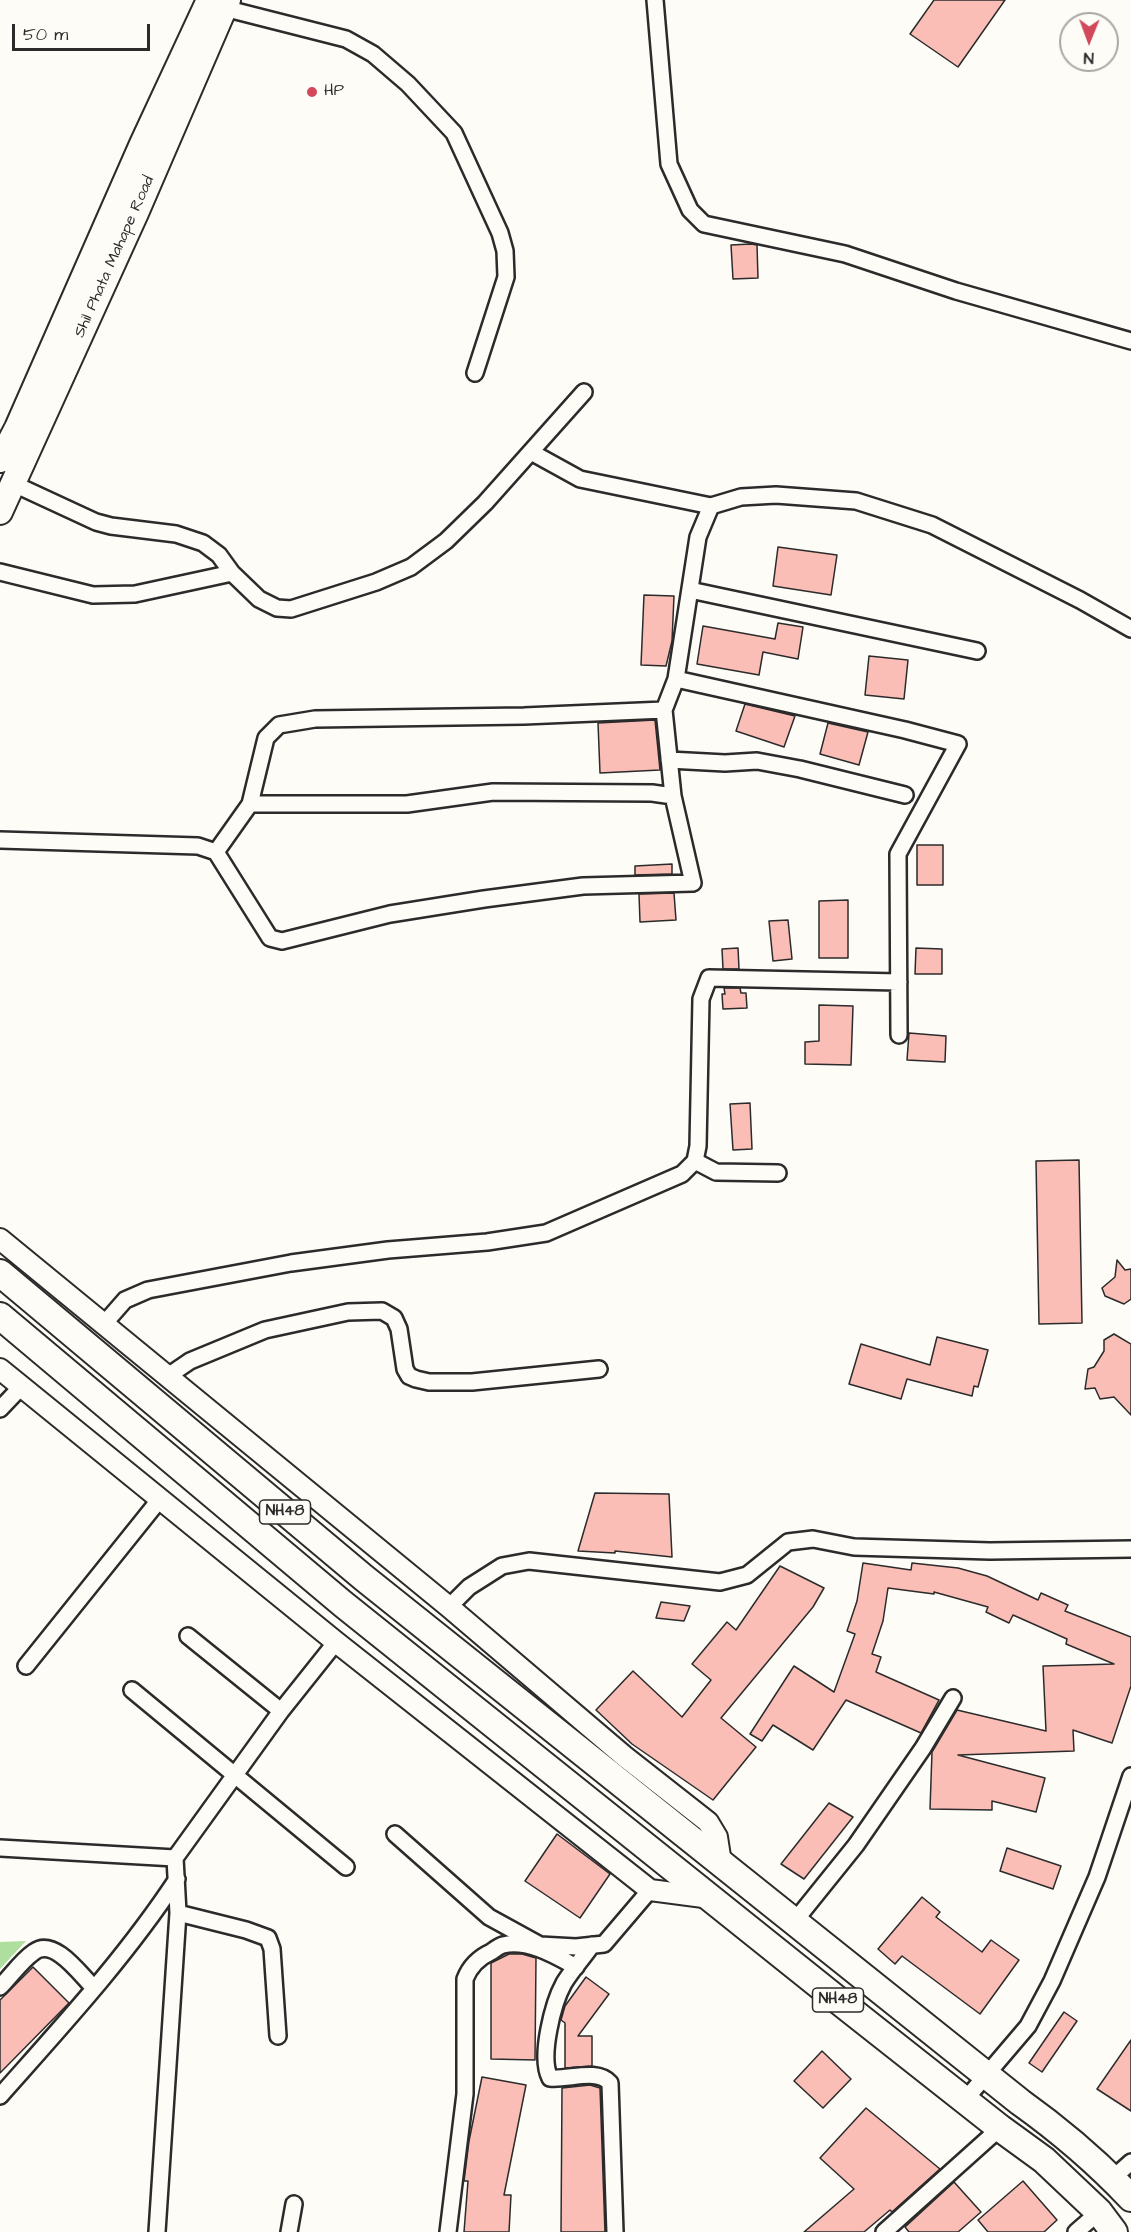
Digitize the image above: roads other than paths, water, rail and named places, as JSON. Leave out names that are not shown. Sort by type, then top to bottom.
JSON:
[{"type":"highway","name":"NH48","points":[[0,1273],[364,1578],[987,2076],[1065,2135],[1131,2198]]},
{"type":"highway","name":"NH48","points":[[0,1316],[343,1604],[839,2001],[1044,2160],[1106,2222]]},
{"type":"highway","points":[[839,2001],[860,1974]]},
{"type":"main road","name":"Shil Phata Mahape Road","points":[[0,460],[17,428],[142,144],[220,3]]},
{"type":"main road","name":"Shil Phata Mahape Road","points":[[0,512],[136,213],[220,3]]},
{"type":"street","points":[[655,0],[669,164],[690,210],[704,224],[845,254],[956,291],[1131,341]]},
{"type":"street","points":[[220,3],[346,39],[373,54],[408,84],[454,133],[500,233],[505,251],[506,277],[475,373]]},
{"type":"street","points":[[14,484],[96,522],[176,534],[203,543],[219,555],[232,573],[259,599],[277,608],[291,609],[376,582],[411,567],[446,541],[485,503],[584,392]]},
{"type":"street","points":[[531,452],[580,479],[711,506],[741,497],[776,495],[856,501],[932,525],[1080,600],[1131,629]]},
{"type":"street","points":[[4,840],[198,846],[216,852],[270,938],[282,941],[390,914],[484,899],[583,886],[693,883],[673,796],[664,710],[675,679],[698,537],[711,506]]},
{"type":"street","points":[[0,572],[93,595],[135,594],[232,573]]},
{"type":"street","points":[[690,590],[976,651]]},
{"type":"street","points":[[675,679],[958,744],[898,854],[899,1035]]},
{"type":"street","points":[[216,852],[250,804],[266,738],[279,725],[315,719],[524,716],[664,710]]},
{"type":"street","points":[[669,760],[725,763],[757,761],[800,769],[905,795]]},
{"type":"street","points":[[250,804],[407,804],[493,792],[652,793],[673,796]]},
{"type":"street","points":[[104,1324],[125,1300],[148,1290],[291,1263],[388,1250],[487,1242],[546,1233],[682,1174],[695,1161],[700,1117],[700,999],[709,978],[899,982]]},
{"type":"street","points":[[695,1161],[716,1172],[778,1173]]},
{"type":"street","points":[[0,1239],[449,1607],[624,1756],[708,1822],[717,1837],[721,1863]]},
{"type":"street","points":[[168,1376],[190,1361],[265,1330],[348,1312],[382,1311],[394,1318],[399,1329],[405,1369],[410,1376],[416,1379],[429,1382],[472,1382],[599,1369]]},
{"type":"street","points":[[0,1369],[336,1642],[650,1890],[711,1898]]},
{"type":"street","points":[[0,1409],[21,1387]]},
{"type":"street","points":[[26,1666],[160,1499]]},
{"type":"street","points":[[449,1607],[469,1587],[502,1566],[529,1561],[720,1582],[747,1575],[788,1542],[813,1539],[854,1547],[990,1551],[1131,1549]]},
{"type":"street","points":[[188,1636],[281,1711]]},
{"type":"street","points":[[157,2232],[178,1913],[176,1858],[281,1711],[336,1642]]},
{"type":"street","points":[[132,1690],[346,1867]]},
{"type":"street","points":[[794,1922],[856,1845],[923,1748],[953,1698]]},
{"type":"street","points":[[965,2100],[1028,2026],[1052,1981],[1097,1877],[1131,1776]]},
{"type":"street","points":[[395,1833],[489,1917],[540,1945],[576,1947],[604,1944],[650,1890]]},
{"type":"street","points":[[0,1848],[176,1858]]},
{"type":"street","points":[[0,2096],[148,1923],[177,1879]]},
{"type":"street","points":[[178,1913],[246,1930],[268,1938],[272,1949],[278,2036]]},
{"type":"street","points":[[448,2232],[465,2094],[465,1979],[469,1970],[485,1955],[504,1945],[526,1946],[550,1953],[576,1967]]},
{"type":"street","points":[[592,1945],[565,1981],[556,2001],[546,2053],[546,2070],[550,2078],[596,2075],[605,2077],[610,2083],[615,2232]]},
{"type":"street","points":[[0,1987],[34,1952],[45,1948],[57,1951],[94,1988]]},
{"type":"street","points":[[884,2232],[1000,2128]]},
{"type":"street","points":[[1112,2179],[1131,2162]]},
{"type":"street","points":[[289,2232],[294,2204]]},
{"type":"street","points":[[1076,2232],[1106,2222]]},
{"type":"place","name":"HP","points":[[312,92]]}]
